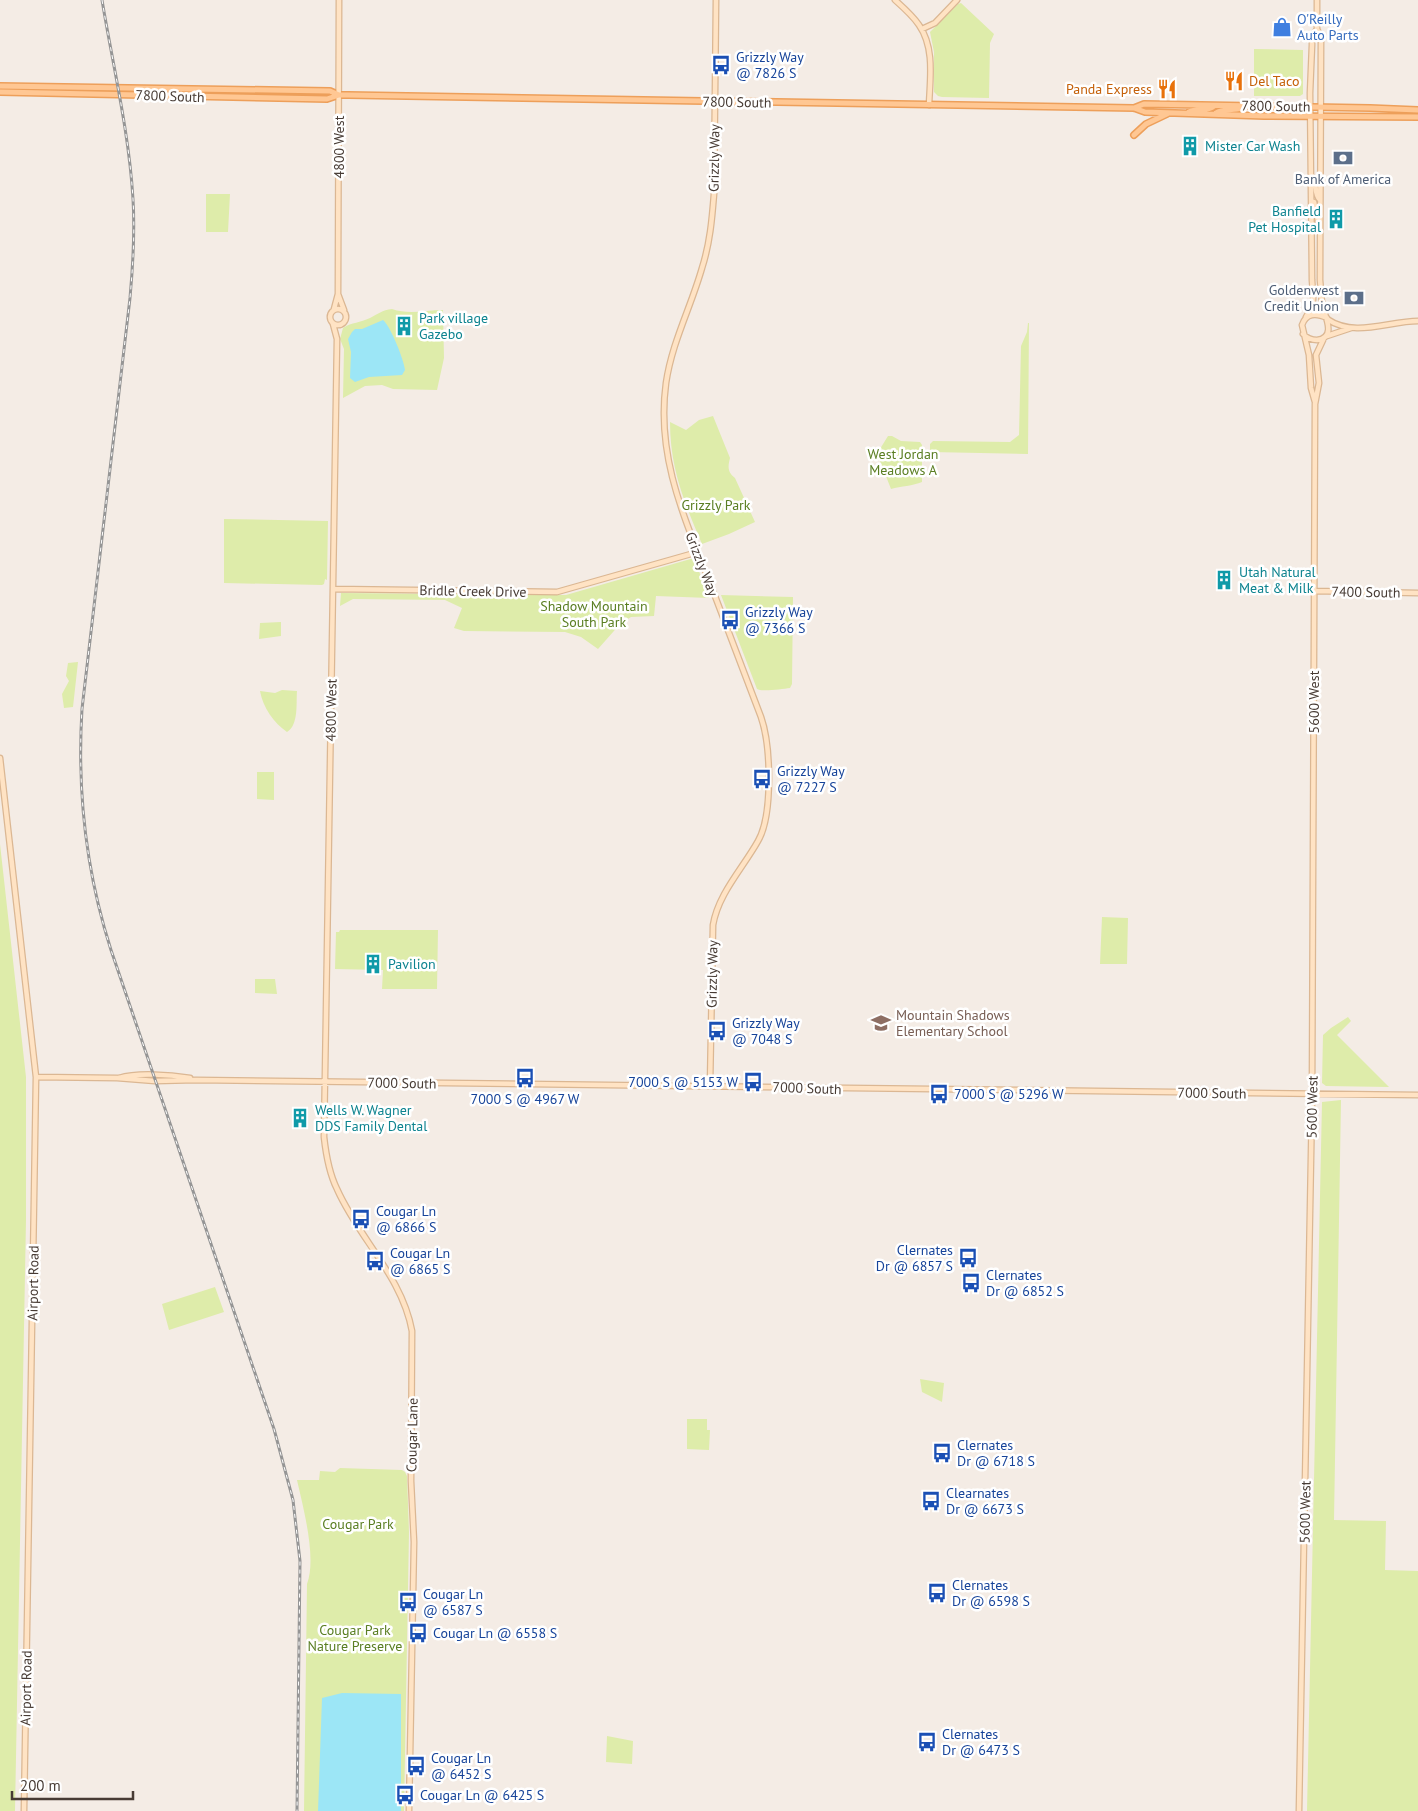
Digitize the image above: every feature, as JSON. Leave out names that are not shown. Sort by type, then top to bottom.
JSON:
[{"type":"main road","name":"7800 South","points":[[0,86],[330,91],[340,95]]},
{"type":"main road","name":"7800 South","points":[[0,92],[327,99],[340,95],[1134,108],[1145,112],[1310,116],[1418,116]]},
{"type":"main road","name":"7800 South","points":[[1134,108],[1144,104],[1417,108]]},
{"type":"main road","points":[[1186,113],[1193,109],[1209,109],[1214,106]]},
{"type":"main road","points":[[1215,113],[1220,110],[1236,110],[1246,106]]},
{"type":"main road","points":[[1384,117],[1398,113],[1411,113],[1417,108]]},
{"type":"main road","points":[[1134,135],[1146,124],[1169,112]]},
{"type":"street","name":"4800 West","points":[[325,1082],[337,338],[329,315],[334,309],[338,294],[339,0]]},
{"type":"street","name":"Grizzly Way","points":[[710,1086],[712,932],[714,918],[723,898],[759,840],[766,824],[768,805],[767,737],[762,717],[698,552],[671,476],[665,440],[664,400],[672,352],[702,270],[709,242],[714,194],[716,0]]},
{"type":"street","points":[[896,0],[914,19],[927,40],[930,56],[929,105]]},
{"type":"street","points":[[922,30],[935,23],[957,0]]},
{"type":"street","points":[[1317,0],[1317,29],[1321,37],[1322,107],[1320,280],[1321,298],[1329,331],[1324,338]]},
{"type":"street","points":[[1317,29],[1312,36],[1310,107],[1312,280],[1314,298],[1313,306],[1302,325],[1303,334],[1313,340],[1351,328]]},
{"type":"street","points":[[1312,174],[1317,197],[1320,200]]},
{"type":"street","points":[[1312,199],[1320,227]]},
{"type":"street","name":"4800 West","points":[[337,338],[346,318],[338,294]]},
{"type":"street","points":[[334,309],[344,310]]},
{"type":"street","points":[[1306,317],[1316,315],[1340,326],[1351,328],[1370,328],[1418,321]]},
{"type":"street","points":[[333,324],[342,324]]},
{"type":"street","name":"5600 West","points":[[1303,334],[1309,355],[1311,388],[1315,404]]},
{"type":"street","name":"5600 West","points":[[1299,1811],[1312,1094],[1315,404],[1319,383],[1317,352],[1324,338]]},
{"type":"street","name":"Bridle Creek Drive","points":[[333,589],[557,592],[698,552]]},
{"type":"street","name":"7400 South","points":[[1314,591],[1418,593]]},
{"type":"street","name":"Airport Road","points":[[0,758],[36,1077],[24,1811]]},
{"type":"street","name":"7000 South","points":[[36,1077],[146,1080],[1418,1095]]},
{"type":"street","name":"Cougar Lane","points":[[325,1082],[324,1137],[328,1164],[333,1180],[346,1206],[399,1291],[412,1331],[411,1481],[414,1542],[409,1811]]},
{"type":"green space","points":[[961,3],[994,34],[990,43],[989,98],[942,97],[934,92],[934,52],[930,32]]},
{"type":"green space","points":[[1254,49],[1303,50],[1303,94],[1300,96],[1254,96]]},
{"type":"green space","points":[[206,194],[230,194],[228,232],[206,232]]},
{"type":"green space","points":[[392,309],[411,312],[443,310],[444,358],[437,390],[393,389],[382,385],[365,386],[343,398],[344,349],[340,339],[343,328]]},
{"type":"green space","points":[[1028,323],[1028,454],[930,452],[930,444],[933,441],[1010,442],[1019,435],[1021,346],[1027,332]]},
{"type":"green space","name":"Grizzly Park","points":[[713,416],[730,458],[729,471],[735,478],[755,522],[702,544],[689,514],[675,470],[670,422],[686,430],[699,420]]},
{"type":"green space","name":"West Jordan Meadows A","points":[[888,436],[901,441],[920,442],[922,445],[922,482],[891,489],[880,461],[875,457]]},
{"type":"green space","points":[[224,519],[328,521],[327,580],[325,579],[322,585],[224,583]]},
{"type":"green space","name":"Shadow Mountain South Park","points":[[694,558],[709,598],[656,596],[654,616],[631,617],[621,623],[598,649],[581,637],[565,632],[464,631],[454,628],[462,608],[445,600],[353,599],[340,606],[341,593],[566,595]]},
{"type":"green space","points":[[721,595],[793,597],[792,684],[790,688],[757,689]]},
{"type":"green space","points":[[281,622],[281,636],[259,639],[260,623]]},
{"type":"green space","points":[[78,662],[73,707],[64,708],[62,694],[69,681],[66,676],[68,663]]},
{"type":"green space","points":[[282,690],[297,691],[295,719],[291,729],[287,732],[270,714],[260,691],[275,693]]},
{"type":"green space","points":[[257,772],[274,772],[274,800],[257,799]]},
{"type":"green space","points":[[0,844],[26,1077],[26,1220],[15,1811],[0,1811]]},
{"type":"green space","points":[[1102,917],[1128,918],[1127,964],[1100,964]]},
{"type":"green space","points":[[340,930],[438,930],[437,989],[382,989],[383,970],[335,969],[336,932]]},
{"type":"green space","points":[[255,979],[275,979],[277,994],[255,993]]},
{"type":"green space","points":[[1348,1017],[1351,1021],[1337,1035],[1389,1087],[1326,1086],[1322,1083],[1323,1035]]},
{"type":"green space","points":[[1341,1100],[1334,1520],[1386,1521],[1385,1570],[1418,1571],[1418,1811],[1307,1811],[1322,1102]]},
{"type":"green space","points":[[215,1287],[224,1312],[169,1330],[162,1304]]},
{"type":"green space","points":[[920,1379],[944,1383],[942,1402],[922,1392]]},
{"type":"green space","points":[[687,1419],[707,1419],[707,1430],[710,1430],[709,1450],[687,1449]]},
{"type":"green space","name":"Cougar Park","points":[[340,1468],[402,1470],[407,1476],[409,1532],[404,1811],[304,1811],[307,1584],[310,1573],[310,1547],[297,1480],[319,1480],[320,1471],[335,1472]]},
{"type":"green space","points":[[607,1736],[633,1741],[632,1764],[606,1762]]},
{"type":"water","points":[[383,320],[390,329],[397,344],[405,370],[402,375],[369,377],[355,382],[350,378],[351,352],[348,339],[355,329],[362,329]]},
{"type":"water","points":[[342,1693],[401,1694],[401,1811],[318,1811],[322,1698]]},
{"type":"railway","points":[[102,0],[128,149],[133,199],[134,236],[130,298],[82,709],[81,770],[85,831],[95,891],[111,950],[274,1429],[293,1500],[300,1561],[297,1811]]},
{"type":"place","name":"O'Reilly Auto Parts","points":[[1282,27]]},
{"type":"place","name":"Grizzly Way @ 7826 S","points":[[721,65]]},
{"type":"place","name":"Del Taco","points":[[1234,81]]},
{"type":"place","name":"Panda Express","points":[[1167,89]]},
{"type":"place","name":"Mister Car Wash","points":[[1190,146]]},
{"type":"place","name":"Bank of America","points":[[1343,158]]},
{"type":"place","name":"Banfield Pet Hospital","points":[[1336,219]]},
{"type":"place","name":"Goldenwest Credit Union","points":[[1354,298]]},
{"type":"place","name":"Park village Gazebo","points":[[404,326]]},
{"type":"place","name":"Utah Natural Meat & Milk","points":[[1224,580]]},
{"type":"place","name":"Grizzly Way @ 7366 S","points":[[730,620]]},
{"type":"place","name":"Grizzly Way @ 7227 S","points":[[762,779]]},
{"type":"place","name":"Pavilion","points":[[373,964]]},
{"type":"place","name":"Mountain Shadows Elementary School","points":[[881,1023]]},
{"type":"place","name":"Grizzly Way @ 7048 S","points":[[717,1031]]},
{"type":"place","name":"7000 S @ 4967 W","points":[[525,1078]]},
{"type":"place","name":"7000 S @ 5153 W","points":[[753,1082]]},
{"type":"place","name":"7000 S @ 5296 W","points":[[939,1094]]},
{"type":"place","name":"Wells W. Wagner DDS Family Dental","points":[[300,1118]]},
{"type":"place","name":"Cougar Ln @ 6866 S","points":[[361,1219]]},
{"type":"place","name":"Clernates Dr @ 6857 S","points":[[968,1258]]},
{"type":"place","name":"Cougar Ln @ 6865 S","points":[[375,1261]]},
{"type":"place","name":"Clernates Dr @ 6852 S","points":[[971,1283]]},
{"type":"place","name":"Clernates Dr @ 6718 S","points":[[942,1453]]},
{"type":"place","name":"Clearnates Dr @ 6673 S","points":[[931,1501]]},
{"type":"place","name":"Clernates Dr @ 6598 S","points":[[937,1593]]},
{"type":"place","name":"Cougar Ln @ 6587 S","points":[[408,1602]]},
{"type":"place","name":"Cougar Ln @ 6558 S","points":[[418,1633]]},
{"type":"place","name":"Clernates Dr @ 6473 S","points":[[927,1742]]},
{"type":"place","name":"Cougar Ln @ 6452 S","points":[[416,1766]]},
{"type":"place","name":"Cougar Ln @ 6425 S","points":[[405,1795]]},
{"type":"park label","name":"Cougar Park Nature Preserve","points":[[355,1638]]}]
